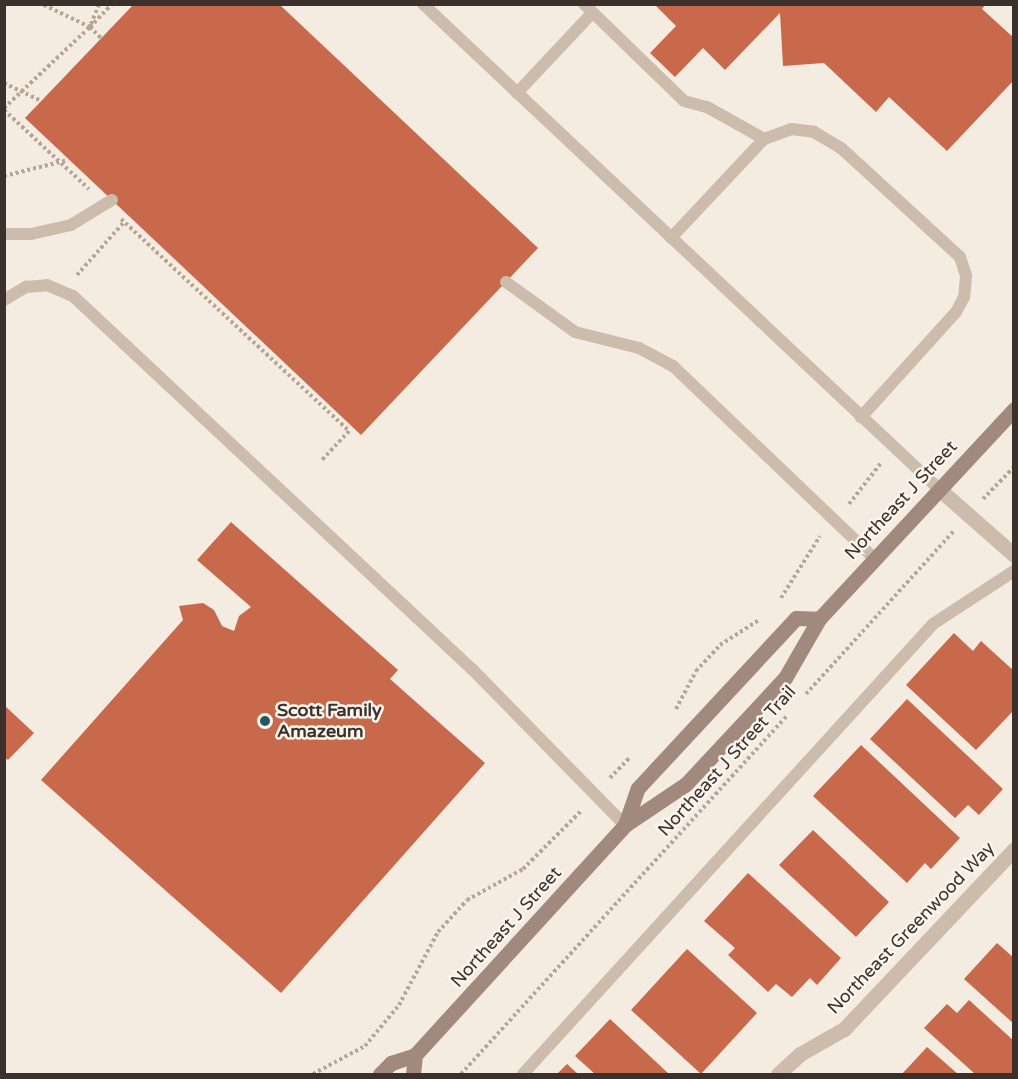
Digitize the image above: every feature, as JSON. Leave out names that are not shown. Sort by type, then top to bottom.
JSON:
[{"type":"street","name":"Northeast J Street","points":[[380,1074],[391,1063],[415,1055],[625,825],[686,784],[785,678],[819,619],[1014,409]]},
{"type":"street","points":[[939,489],[1014,555]]},
{"type":"street","name":"Northeast J Street","points":[[625,825],[638,788],[796,618],[819,619]]},
{"type":"street","name":"Northeast Greenwood Way","points":[[778,1074],[800,1054],[844,1029],[1014,849]]},
{"type":"street","points":[[413,1074],[415,1055]]},
{"type":"lane","points":[[423,4],[939,489]]},
{"type":"lane","points":[[517,93],[588,9],[684,101],[707,107],[764,139]]},
{"type":"lane","points":[[671,238],[764,139],[791,129],[814,132],[841,148],[960,257],[966,276],[964,297],[956,312],[861,417]]},
{"type":"lane","points":[[4,234],[31,234],[70,225],[109,202]]},
{"type":"lane","points":[[506,282],[575,332],[639,348],[673,366],[874,558]]},
{"type":"lane","points":[[4,300],[26,287],[47,285],[73,296],[473,670],[625,825]]},
{"type":"lane","points":[[523,1074],[933,624],[1014,571]]},
{"type":"path","points":[[42,4],[90,27],[101,38]]},
{"type":"path","points":[[90,27],[99,4]]},
{"type":"path","points":[[112,4],[24,93],[4,109],[60,162],[109,202],[124,222],[350,429],[322,460]]},
{"type":"path","points":[[4,83],[41,102]]},
{"type":"path","points":[[4,177],[68,160]]},
{"type":"path","points":[[62,291],[124,222]]},
{"type":"path","name":"Northeast J Street Trail","points":[[799,702],[1014,467]]},
{"type":"path","name":"Northeast J Street Trail","points":[[461,1074],[791,711]]},
{"type":"building","points":[[654,4],[986,4],[982,9],[1014,38],[1014,80],[947,151],[889,97],[876,112],[824,63],[783,66],[780,13],[725,70],[703,48],[675,77],[650,53],[676,26]]},
{"type":"building","points":[[133,5],[280,5],[538,248],[361,435],[25,118]]},
{"type":"building","name":"Scott Family Amazeum","points":[[231,522],[398,670],[390,679],[485,763],[281,993],[41,780],[183,620],[179,606],[203,603],[214,610],[222,626],[234,631],[239,616],[251,607],[197,560]]},
{"type":"building","points":[[954,633],[973,651],[981,641],[1014,671],[1014,710],[976,750],[906,685]]},
{"type":"building","points":[[907,699],[1003,789],[979,815],[968,805],[955,818],[870,739]]},
{"type":"building","points":[[4,705],[34,733],[8,760],[4,757]]},
{"type":"building","points":[[861,745],[960,838],[931,869],[925,863],[907,883],[813,796]]},
{"type":"building","points":[[813,830],[889,902],[856,937],[779,865]]},
{"type":"building","points":[[748,873],[841,958],[817,985],[810,978],[792,997],[776,984],[768,992],[728,955],[735,948],[704,921]]},
{"type":"building","points":[[997,943],[1014,958],[1014,1024],[964,979]]},
{"type":"building","points":[[687,949],[757,1013],[701,1074],[631,1010]]},
{"type":"building","points":[[969,1000],[1014,1041],[1014,1074],[975,1074],[924,1028],[947,1004],[957,1013]]},
{"type":"building","points":[[610,1019],[669,1074],[595,1074],[575,1056]]},
{"type":"building","points":[[927,1047],[958,1074],[902,1074]]},
{"type":"building","points":[[567,1064],[578,1074],[557,1074]]},
{"type":"place","name":"Scott Family Amazeum","points":[[265,721]]}]
